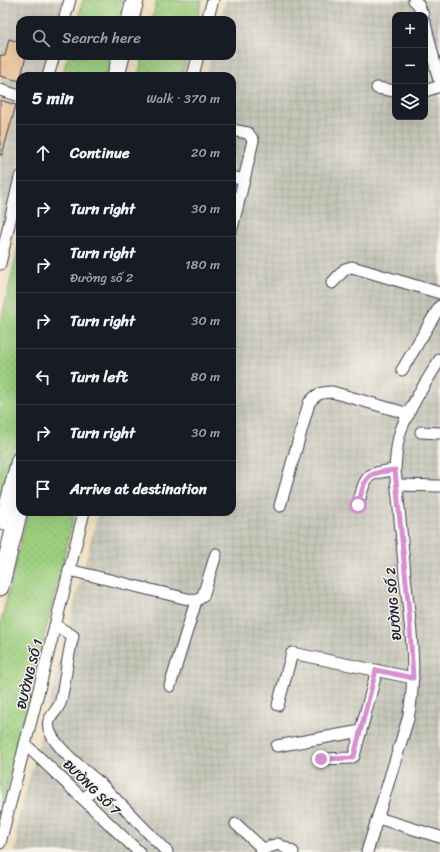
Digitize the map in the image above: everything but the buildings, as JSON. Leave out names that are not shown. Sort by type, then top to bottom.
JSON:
[{"type":"highway","points":[[131,16],[135,0]]},
{"type":"highway","points":[[141,16],[145,0]]},
{"type":"highway","points":[[117,72],[120,60]]},
{"type":"highway","points":[[127,72],[130,60]]},
{"type":"highway","points":[[0,539],[16,476]]},
{"type":"highway","points":[[0,587],[18,516]]},
{"type":"street","points":[[65,16],[70,0]]},
{"type":"street","points":[[208,16],[212,0]]},
{"type":"street","points":[[414,0],[418,4],[422,12]]},
{"type":"street","points":[[428,89],[440,81],[429,56]]},
{"type":"street","points":[[49,72],[53,60]]},
{"type":"street","points":[[194,72],[197,60]]},
{"type":"street","points":[[378,88],[392,90]]},
{"type":"street","points":[[0,90],[16,95]]},
{"type":"street","points":[[236,131],[248,134],[253,140],[236,212]]},
{"type":"street","points":[[236,178],[244,180]]},
{"type":"street","points":[[0,264],[16,194]]},
{"type":"street","points":[[332,283],[345,270],[352,267],[440,293]]},
{"type":"street","points":[[402,370],[440,306]]},
{"type":"street","name":"ĐƯỜNG SỐ 2","points":[[367,852],[408,719],[412,700],[413,678],[409,612],[395,470],[396,450],[401,430],[440,359]]},
{"type":"street","points":[[280,506],[309,403],[314,396],[322,392],[332,392],[409,414]]},
{"type":"street","points":[[421,432],[440,433]]},
{"type":"street","points":[[358,505],[365,479],[375,472],[395,470]]},
{"type":"street","points":[[397,485],[440,486]]},
{"type":"street","name":"ĐƯỜNG SỐ 1","points":[[0,843],[83,516]]},
{"type":"street","points":[[170,686],[196,601],[203,596],[216,554]]},
{"type":"street","points":[[69,570],[196,601]]},
{"type":"street","points":[[56,625],[73,636],[65,674],[62,699],[60,705],[49,721],[49,725],[59,745],[67,755],[100,783],[167,852]]},
{"type":"street","points":[[278,705],[292,653],[413,678]]},
{"type":"street","points":[[321,759],[351,758],[356,753],[376,670]]},
{"type":"street","points":[[277,746],[361,731]]},
{"type":"street","name":"ĐƯỜNG SỐ 7","points":[[25,744],[139,852]]},
{"type":"street","points":[[84,799],[100,783]]},
{"type":"street","points":[[378,818],[440,837]]},
{"type":"street","points":[[236,824],[261,851],[278,844],[294,852]]},
{"type":"shaded area","points":[[0,0],[66,0],[61,16],[16,16],[16,60],[48,60],[44,72],[16,72],[16,175],[0,244]]},
{"type":"shaded area","points":[[225,0],[440,0],[440,852],[14,852],[18,838],[15,834],[97,516],[236,516],[236,72],[207,72],[210,60],[236,60],[236,16],[221,16]]},
{"type":"green space","points":[[83,0],[127,0],[123,16],[79,16]]},
{"type":"green space","points":[[157,0],[202,0],[198,16],[153,16]]},
{"type":"green space","points":[[67,60],[112,60],[109,72],[63,72]]},
{"type":"green space","points":[[142,60],[186,60],[183,72],[139,72]]},
{"type":"green space","points":[[16,257],[16,445],[0,509],[0,326]]},
{"type":"green space","points":[[27,516],[74,516],[0,816],[0,626]]},
{"type":"route","points":[[321,759],[351,758],[356,753],[376,670],[413,678],[409,612],[395,470],[375,472],[365,479],[358,505]]}]
